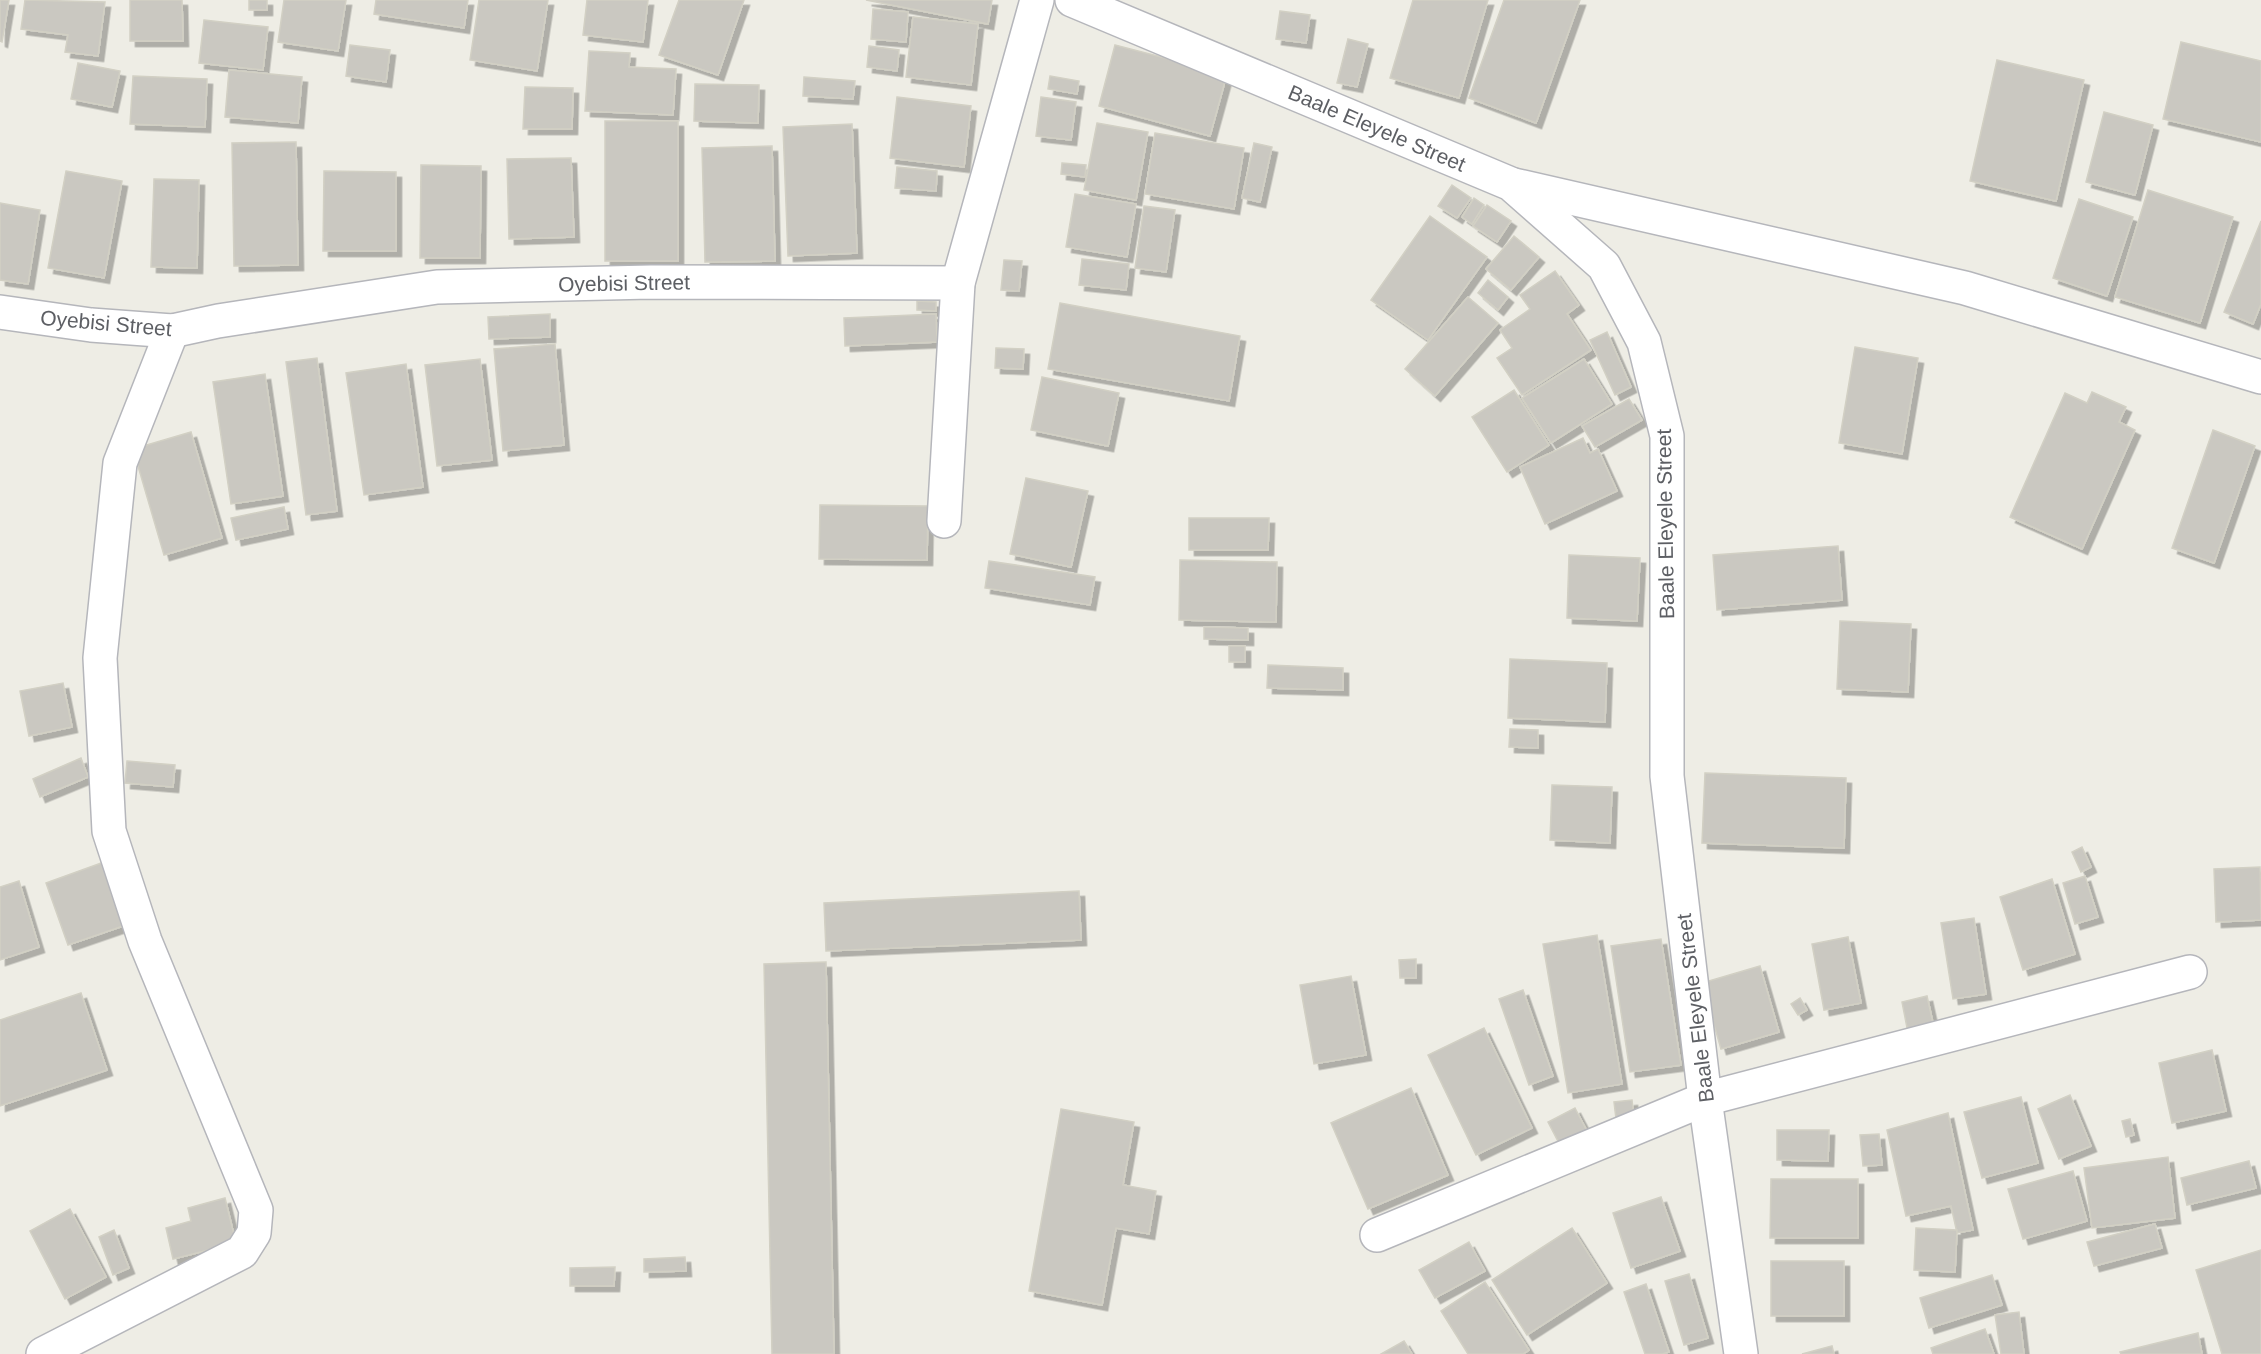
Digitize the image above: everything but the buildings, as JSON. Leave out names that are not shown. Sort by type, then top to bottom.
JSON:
[{"type":"street","points":[[944,521],[958,283],[1036,0]]},
{"type":"street","name":"Baale Eleyele Street","points":[[1072,0],[1511,184],[1604,266],[1644,342],[1667,436],[1667,776],[1705,1099],[1740,1354]]},
{"type":"street","points":[[1511,184],[1965,288],[2261,377]]},
{"type":"street","name":"Oyebisi Street","points":[[0,312],[91,325],[172,331],[219,321],[437,287],[651,282],[958,283]]},
{"type":"street","points":[[44,1354],[242,1252],[254,1233],[256,1210],[145,941],[109,831],[100,658],[120,463],[172,331]]},
{"type":"street","points":[[1377,1235],[1705,1099],[2190,972]]}]
